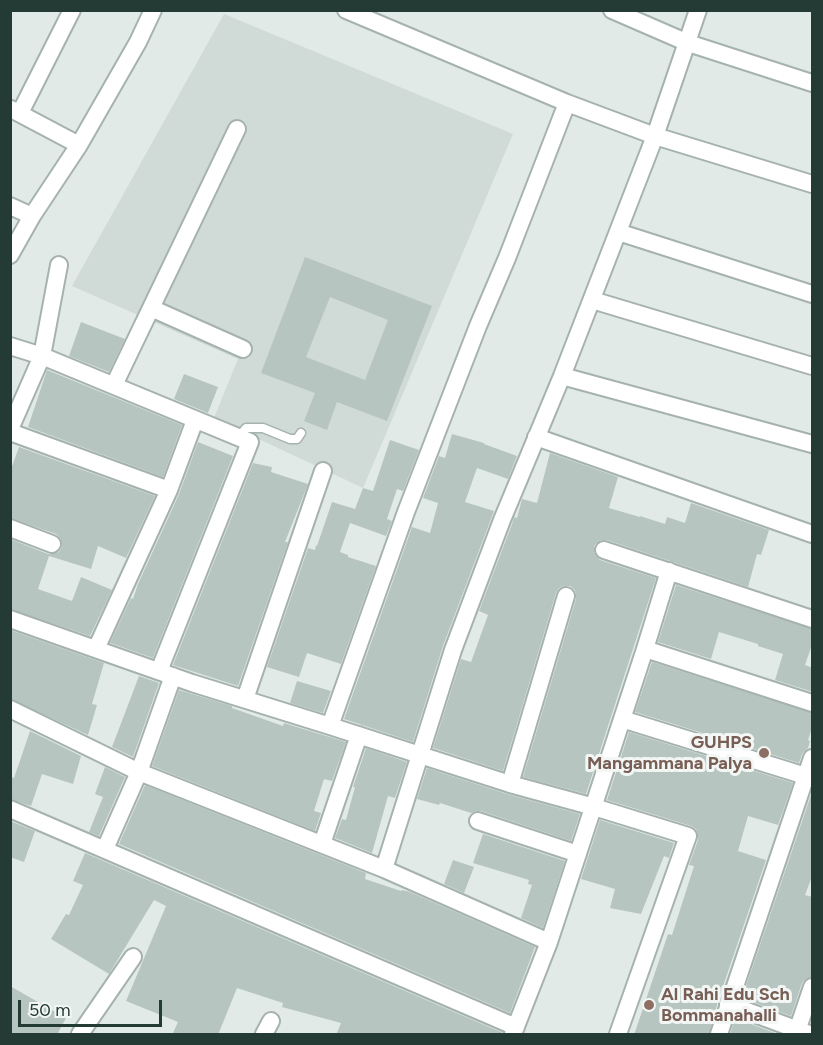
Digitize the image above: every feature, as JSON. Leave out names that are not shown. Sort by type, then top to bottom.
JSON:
[{"type":"street","points":[[72,10],[15,111],[79,145]]},
{"type":"street","points":[[10,255],[32,216],[79,145],[138,42],[153,10]]},
{"type":"street","points":[[346,10],[567,103],[655,136],[813,184]]},
{"type":"street","points":[[612,10],[688,43],[813,83]]},
{"type":"street","points":[[384,869],[453,650],[502,520],[562,376],[655,136],[698,10]]},
{"type":"street","points":[[330,726],[406,512],[567,103]]},
{"type":"street","points":[[114,385],[237,129]]},
{"type":"street","points":[[10,206],[32,216]]},
{"type":"street","points":[[618,232],[813,294]]},
{"type":"street","points":[[59,265],[42,356],[10,431],[169,490]]},
{"type":"street","points":[[592,300],[813,366]]},
{"type":"street","points":[[151,308],[243,349]]},
{"type":"street","points":[[10,346],[42,356],[250,442],[166,673],[139,772],[105,849]]},
{"type":"street","points":[[562,376],[813,444]]},
{"type":"street","points":[[96,649],[169,490],[195,420]]},
{"type":"street","points":[[536,437],[813,534]]},
{"type":"street","points":[[245,699],[323,471]]},
{"type":"street","points":[[10,528],[52,544]]},
{"type":"street","points":[[604,550],[813,620]]},
{"type":"street","points":[[10,808],[515,1031],[549,942],[669,571]]},
{"type":"street","points":[[510,784],[566,596]]},
{"type":"street","points":[[10,619],[192,683],[420,756],[688,836],[618,1035]]},
{"type":"street","points":[[645,649],[813,703]]},
{"type":"street","points":[[10,709],[139,772],[384,869],[549,942]]},
{"type":"street","points":[[622,719],[809,776]]},
{"type":"street","points":[[322,844],[359,735]]},
{"type":"street","points":[[719,1035],[809,776],[813,758]]},
{"type":"street","points":[[478,821],[578,854]]},
{"type":"street","points":[[80,1035],[133,957]]},
{"type":"street","points":[[728,1004],[801,1033],[813,987]]},
{"type":"lane","points":[[238,438],[246,428],[263,428],[290,439],[297,439],[301,432]]},
{"type":"shaded area","points":[[224,14],[513,134],[363,488],[214,418],[238,359],[72,286]]},
{"type":"building","points":[[305,257],[432,306],[387,421],[337,402],[327,430],[304,421],[315,393],[261,373]],"holes":[[[330,297],[388,320],[365,380],[306,357]]]},
{"type":"building","points":[[81,322],[125,339],[109,372],[69,356]]},
{"type":"building","points":[[47,370],[182,425],[163,477],[28,427]]},
{"type":"building","points":[[184,374],[218,387],[208,413],[174,399]]},
{"type":"building","points":[[452,434],[517,456],[508,479],[477,468],[465,502],[494,511],[443,646],[413,742],[344,719],[412,527],[430,533],[438,503],[423,498],[439,456],[445,458]]},
{"type":"building","points":[[390,440],[419,450],[403,491],[397,489],[387,519],[392,521],[386,536],[350,523],[340,552],[376,566],[341,664],[307,653],[299,677],[267,667],[308,548],[315,550],[332,502],[355,509],[363,488],[373,491]]},
{"type":"building","points":[[198,442],[233,456],[153,658],[110,643],[131,598],[133,599],[179,494]]},
{"type":"building","points":[[19,447],[155,496],[126,558],[98,546],[91,569],[49,556],[38,589],[72,601],[81,577],[112,590],[90,636],[10,609],[10,539],[48,554],[59,552],[62,547],[60,538],[56,534],[10,518],[10,472]]},
{"type":"building","points":[[550,453],[618,477],[609,508],[665,524],[667,517],[685,523],[691,503],[769,530],[761,555],[757,554],[748,587],[607,540],[601,540],[594,546],[594,552],[600,560],[656,578],[586,794],[523,777],[576,599],[576,593],[570,586],[563,586],[556,593],[503,771],[433,748],[461,659],[471,662],[488,615],[479,611],[514,517],[517,518],[522,499],[537,503]]},
{"type":"building","points":[[253,463],[272,467],[271,472],[308,484],[285,542],[288,542],[238,686],[173,665]]},
{"type":"building","points":[[676,585],[813,629],[813,642],[805,665],[813,668],[813,692],[775,680],[783,654],[758,646],[758,644],[719,632],[711,659],[658,642]]},
{"type":"building","points":[[10,630],[104,663],[92,704],[97,705],[88,735],[10,699]]},
{"type":"building","points":[[652,662],[813,713],[813,725],[808,740],[810,741],[799,763],[635,712]]},
{"type":"building","points":[[139,676],[159,683],[133,757],[112,747]]},
{"type":"building","points":[[297,681],[331,691],[323,713],[290,703]]},
{"type":"building","points":[[179,690],[232,706],[232,708],[283,726],[284,723],[346,742],[332,781],[324,779],[314,811],[321,813],[315,831],[152,766]]},
{"type":"building","points":[[30,731],[81,756],[73,784],[42,774],[31,806],[10,799],[10,777],[14,778]]},
{"type":"building","points":[[629,732],[793,783],[778,825],[748,816],[738,851],[766,860],[718,1001],[709,1035],[634,1035],[668,934],[672,935],[694,866],[689,865],[698,835],[696,829],[691,826],[607,800]]},
{"type":"building","points":[[366,748],[407,762],[395,798],[388,796],[372,853],[335,838],[342,819],[346,820],[355,787],[353,787]]},
{"type":"building","points":[[105,767],[125,777],[99,836],[89,832],[103,797],[95,794]]},
{"type":"building","points":[[427,768],[507,794],[580,814],[571,841],[481,811],[471,813],[440,803],[439,805],[417,799]]},
{"type":"building","points":[[145,785],[366,873],[365,879],[410,892],[535,947],[510,1013],[119,844]]},
{"type":"building","points":[[813,789],[813,874],[805,895],[813,897],[813,977],[802,983],[791,1016],[742,998]]},
{"type":"building","points":[[600,820],[674,843],[669,858],[664,856],[641,914],[610,908],[615,889],[581,879]]},
{"type":"building","points":[[10,821],[35,831],[24,862],[10,857]]},
{"type":"building","points":[[483,834],[565,861],[543,928],[521,918],[532,885],[528,884],[529,880],[473,863]]},
{"type":"building","points":[[85,853],[503,1033],[503,1035],[336,1035],[341,1023],[282,1007],[283,1003],[237,988],[218,1035],[172,1035],[178,1022],[126,1001],[166,906],[154,900],[109,974],[51,939],[66,914],[69,915],[83,885],[73,881]]},
{"type":"building","points":[[453,860],[474,867],[464,893],[444,884]]},
{"type":"building","points":[[10,986],[66,1018],[57,1035],[10,1035]]},
{"type":"building","points":[[735,1018],[780,1035],[730,1035]]},
{"type":"place","name":"GUHPS Mangammana Palya","points":[[764,753]]},
{"type":"place","name":"Al Rahi Edu Sch Bommanahalli","points":[[649,1005]]}]
